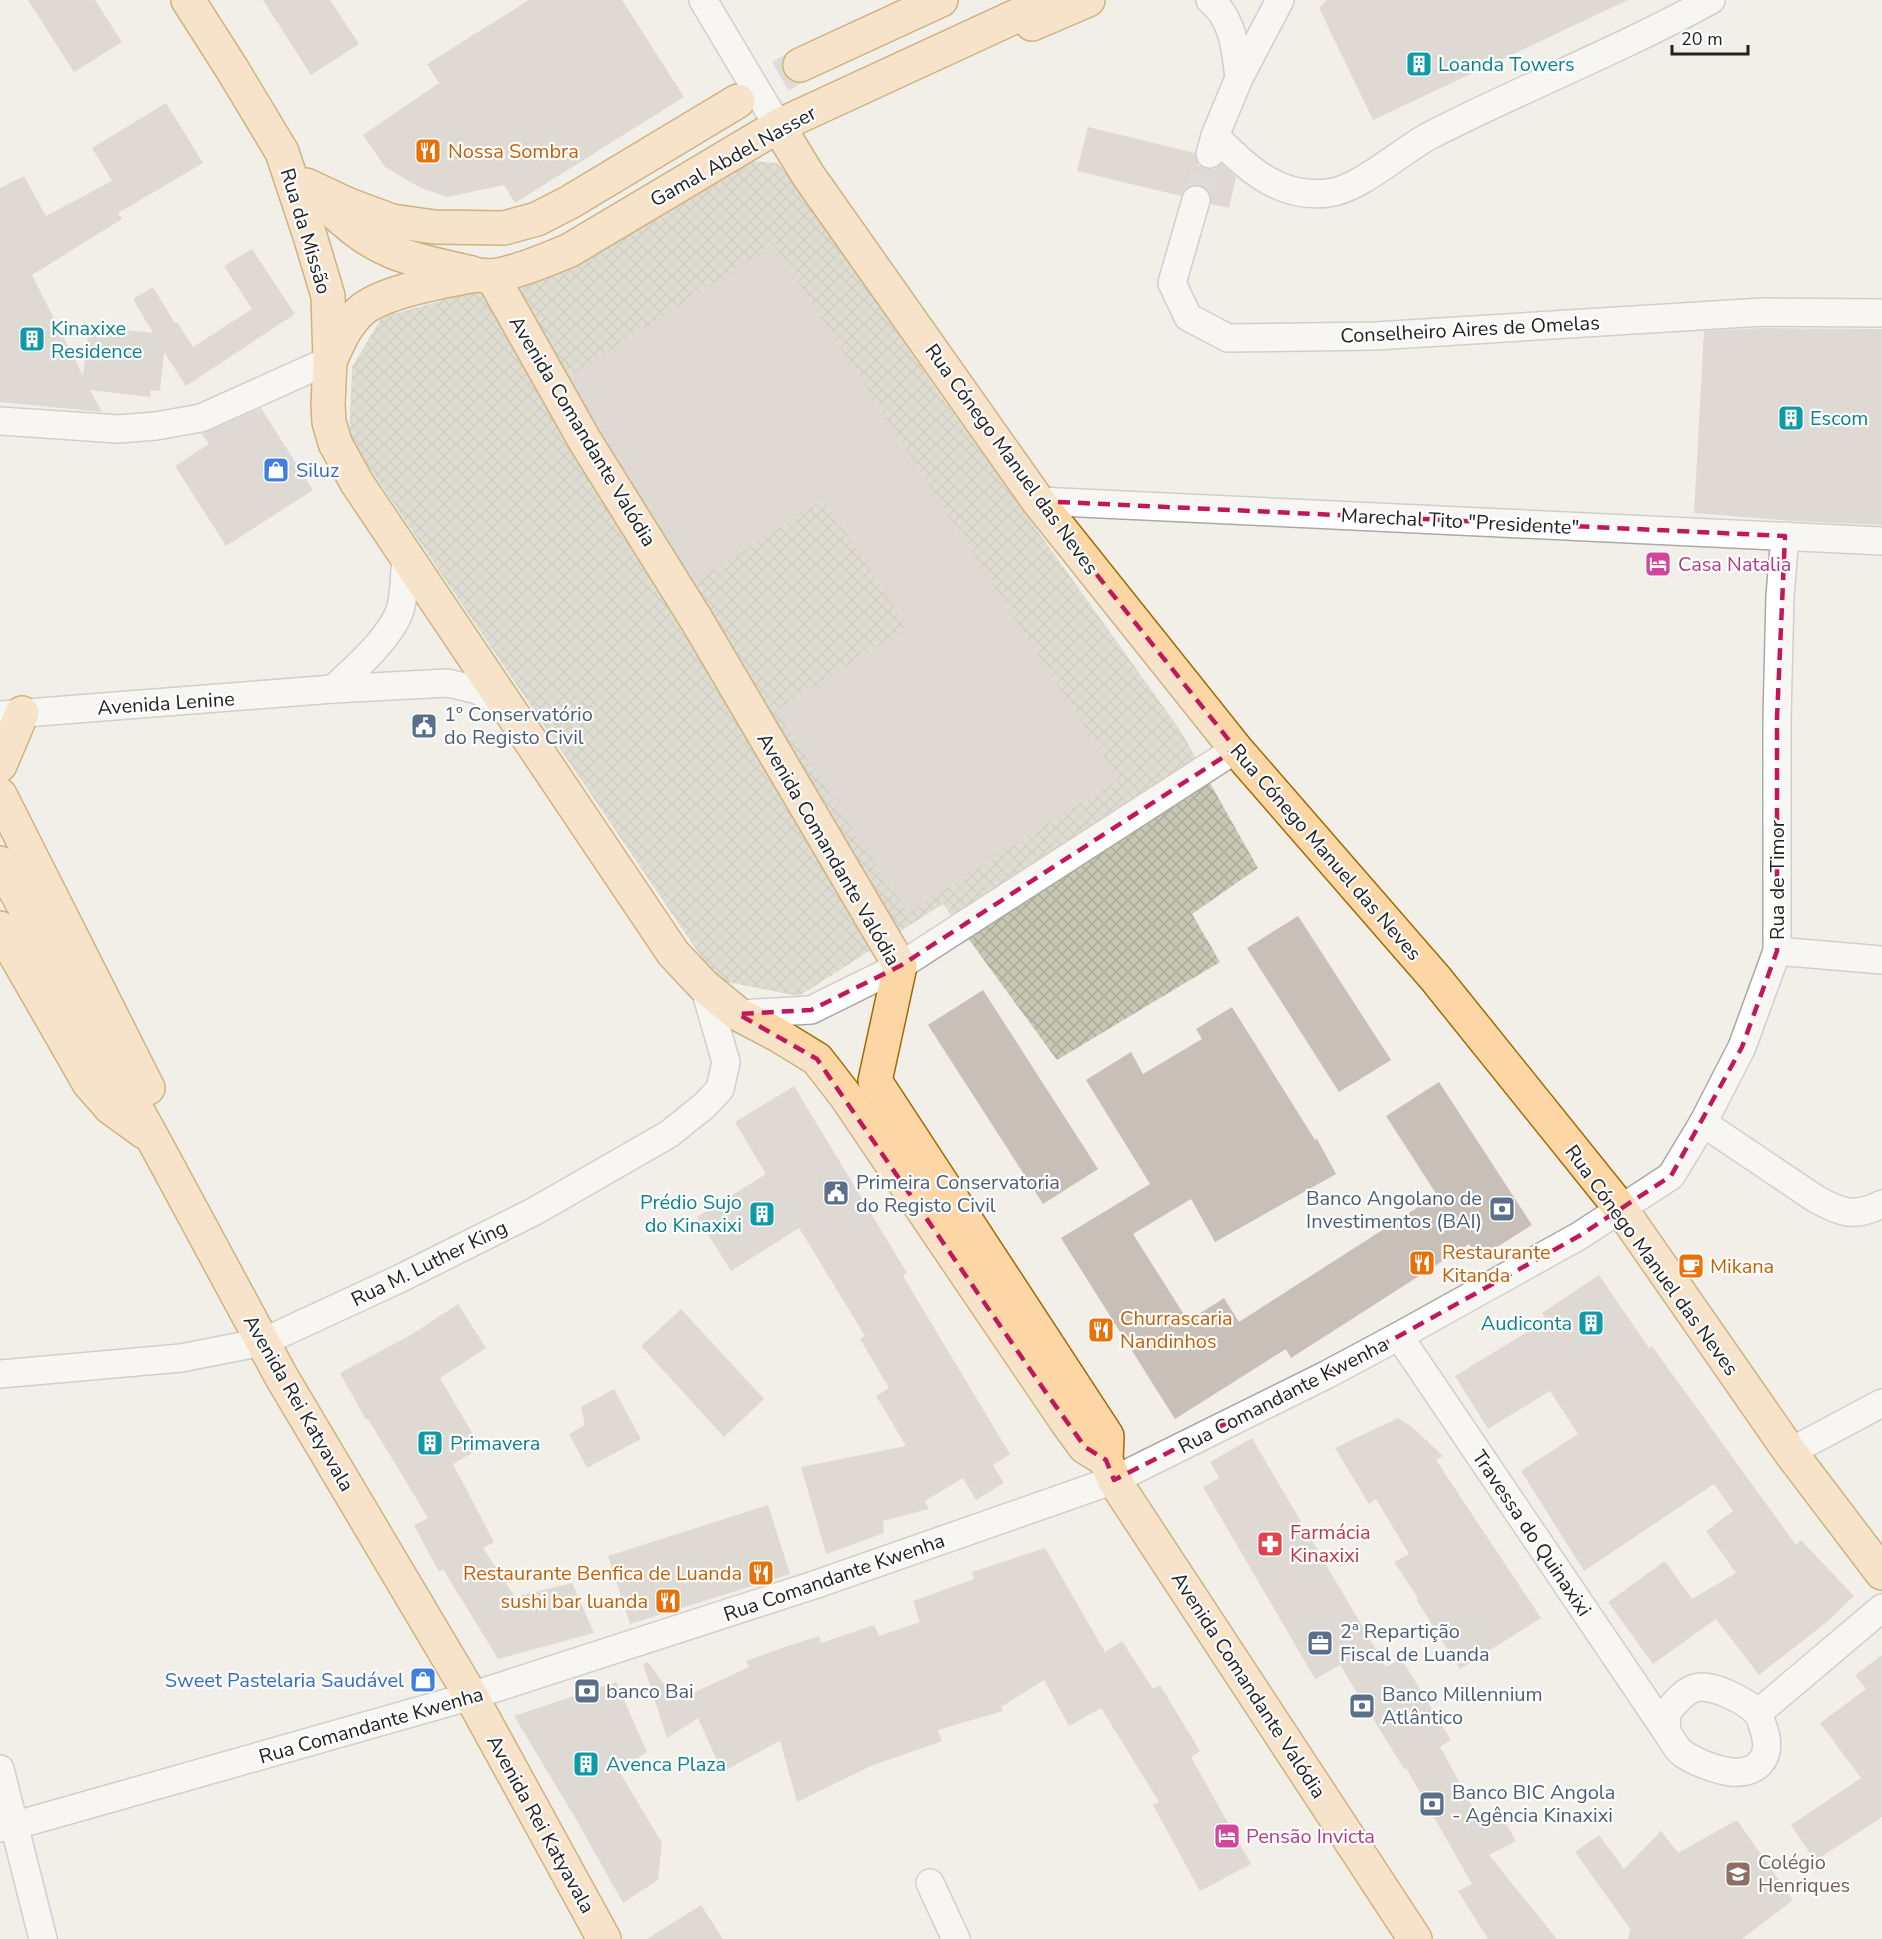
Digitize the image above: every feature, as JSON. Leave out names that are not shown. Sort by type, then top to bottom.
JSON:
[{"type":"main road","name":"Rua da Missão","points":[[188,0],[282,152],[328,296],[329,422],[335,443],[357,483]]},
{"type":"main road","points":[[800,65],[941,0]]},
{"type":"main road","name":"Gamal Abdel Nasser","points":[[330,360],[341,336],[351,322],[361,310],[374,302],[398,293],[540,262],[570,250],[783,134],[1051,0]]},
{"type":"main road","name":"Gamal Abdel Nasser","points":[[783,134],[1088,0]]},
{"type":"main road","name":"Gamal Abdel Nasser","points":[[306,185],[349,205],[392,221],[435,228],[504,228],[537,219],[562,206],[738,101]]},
{"type":"main road","name":"Rua Cónego Manuel das Neves","points":[[783,134],[808,175],[1038,501],[1236,749],[1436,980],[1621,1209],[1790,1452],[1882,1573]]},
{"type":"main road","name":"Gamal Abdel Nasser","points":[[282,152],[306,185],[349,226],[372,242],[393,252],[486,275]]},
{"type":"main road","name":"Avenida Comandante Valódia","points":[[486,275],[585,441],[696,619],[900,966],[875,1081],[1107,1436],[1110,1470]]},
{"type":"main road","name":"Avenida Comandante Valódia","points":[[357,483],[673,953],[704,986],[738,1014],[817,1059],[845,1095],[1068,1424],[1085,1448],[1110,1470],[1415,1939]]},
{"type":"main road","points":[[0,765],[11,714]]},
{"type":"main road","points":[[0,795],[152,1096],[154,1110],[152,1137]]},
{"type":"main road","name":"Avenida Rei Katyavala","points":[[0,863],[263,1342],[471,1696],[604,1939]]},
{"type":"main road","points":[[0,928],[89,1083],[111,1108],[152,1137]]},
{"type":"street","points":[[703,0],[783,134]]},
{"type":"street","points":[[1210,0],[1228,24],[1236,47],[1239,78]]},
{"type":"street","points":[[1280,0],[1239,78],[1212,146],[1280,189],[1304,193],[1329,193],[1349,187],[1429,136],[1680,17],[1710,0]]},
{"type":"street","name":"Conselheiro Aires de Omelas","points":[[1196,200],[1172,284],[1188,317],[1228,338],[1376,336],[1763,312],[1882,313]]},
{"type":"street","points":[[0,421],[118,429],[156,426],[201,418],[330,360]]},
{"type":"street","name":"Marechal Tito \"Presidente\"","points":[[1038,501],[1882,541]]},
{"type":"street","name":"Rua de Timor","points":[[1621,1209],[1671,1176],[1703,1123],[1742,1047],[1777,951],[1777,718],[1780,596],[1785,536]]},
{"type":"street","points":[[333,689],[368,656],[386,634],[400,610],[406,558]]},
{"type":"street","name":"Avenida Lenine","points":[[11,714],[333,689],[448,683],[477,690],[506,704]]},
{"type":"street","points":[[738,1014],[811,1010],[900,966],[1236,749]]},
{"type":"street","points":[[1777,951],[1882,960]]},
{"type":"street","name":"Rua M. Luther King","points":[[0,1374],[181,1358],[263,1342],[399,1280],[534,1211],[669,1134],[705,1106],[720,1089],[726,1062],[704,986]]},
{"type":"street","points":[[1703,1123],[1816,1199],[1835,1209],[1854,1214],[1882,1204]]},
{"type":"street","name":"Rua Comandante Kwenha","points":[[7,1827],[471,1696],[814,1585],[1110,1470],[1328,1374],[1579,1236],[1621,1209]]},
{"type":"street","name":"Travessa do Quinaxixi","points":[[1399,1336],[1666,1731]]},
{"type":"street","points":[[1790,1452],[1882,1402]]},
{"type":"street","points":[[1758,1713],[1882,1608]]},
{"type":"street","points":[[1695,1688],[1719,1689],[1758,1713],[1767,1749],[1760,1765],[1749,1771],[1732,1772],[1717,1769],[1682,1753],[1666,1731],[1666,1712],[1684,1695],[1695,1688]]},
{"type":"street","points":[[0,1769],[7,1827],[43,1939]]},
{"type":"street","points":[[930,1883],[956,1939]]},
{"type":"highlighted area","points":[[1038,501],[1785,536],[1777,718],[1777,951],[1742,1047],[1671,1176],[1579,1236],[1399,1336],[1114,1480],[1106,1460],[1085,1447],[1047,1394],[817,1059],[738,1014],[811,1010],[900,966],[1236,749]]},
{"type":"shaded area","points":[[752,161],[778,163],[801,194],[941,396],[1180,730],[1258,868],[1192,914],[1220,962],[1057,1060],[943,904],[799,996],[717,980],[349,438],[352,367],[382,317],[550,271]]},
{"type":"building","points":[[28,0],[95,0],[122,42],[74,72]]},
{"type":"building","points":[[263,0],[330,0],[359,44],[311,75]]},
{"type":"building","points":[[529,0],[622,0],[684,97],[515,203],[504,185],[448,197],[421,188],[385,167],[363,135],[439,83],[427,64]]},
{"type":"building","name":"Loanda Towers","points":[[1327,0],[1628,0],[1373,120],[1319,8]]},
{"type":"building","points":[[166,103],[203,163],[118,213],[122,219],[32,275],[83,376],[89,326],[153,333],[133,299],[153,287],[193,347],[252,309],[224,266],[252,249],[295,314],[186,386],[164,352],[160,391],[151,390],[150,397],[90,390],[102,412],[0,402],[0,188],[24,176],[46,216],[112,181],[92,148]]},
{"type":"building","points":[[1088,127],[1195,153],[1198,165],[1206,169],[1214,169],[1222,164],[1236,177],[1229,208],[1211,204],[1208,190],[1200,185],[1186,188],[1181,196],[1077,171]]},
{"type":"building","points":[[774,244],[1118,779],[908,913],[776,711],[907,627],[824,499],[695,582],[601,431],[570,376]]},
{"type":"building","name":"Escom","points":[[1763,328],[1882,329],[1882,525],[1694,513],[1704,331]]},
{"type":"building","points":[[261,408],[313,490],[226,546],[175,466],[209,444],[202,434]]},
{"type":"building","points":[[1298,916],[1391,1060],[1339,1092],[1247,948]]},
{"type":"building","points":[[983,990],[1098,1169],[1043,1204],[928,1025]]},
{"type":"building","points":[[1232,1007],[1315,1140],[1317,1139],[1336,1174],[1215,1242],[1191,1199],[1133,1234],[1188,1321],[1224,1298],[1239,1322],[1437,1195],[1386,1116],[1439,1082],[1532,1225],[1478,1259],[1469,1244],[1291,1358],[1286,1349],[1175,1419],[1061,1238],[1150,1184],[1086,1080],[1131,1052],[1143,1074],[1202,1039],[1196,1029]]},
{"type":"building","points":[[794,1086],[907,1273],[903,1276],[1010,1454],[993,1465],[1004,1483],[976,1500],[963,1478],[925,1501],[929,1509],[883,1521],[884,1533],[826,1554],[801,1467],[906,1446],[876,1396],[889,1388],[860,1339],[865,1336],[799,1228],[731,1271],[697,1217],[766,1174],[735,1122]]},
{"type":"building","points":[[1599,1275],[1649,1348],[1652,1346],[1796,1545],[1801,1540],[1854,1596],[1828,1621],[1759,1675],[1716,1619],[1653,1664],[1608,1602],[1665,1561],[1692,1599],[1736,1573],[1706,1531],[1733,1511],[1714,1484],[1584,1571],[1521,1471],[1578,1434],[1550,1391],[1488,1429],[1455,1376],[1547,1320],[1542,1313]]},
{"type":"building","points":[[458,1304],[486,1348],[440,1378],[481,1448],[453,1464],[494,1542],[483,1548],[515,1597],[572,1583],[594,1633],[498,1659],[443,1569],[439,1572],[414,1525],[428,1518],[368,1419],[366,1420],[340,1373],[414,1333]]},
{"type":"building","points":[[681,1309],[764,1399],[724,1437],[641,1346]]},
{"type":"building","points":[[614,1389],[641,1439],[587,1468],[569,1434],[585,1425],[581,1407]]},
{"type":"building","points":[[1398,1418],[1412,1427],[1443,1456],[1436,1460],[1541,1618],[1460,1669],[1394,1562],[1409,1554],[1376,1499],[1369,1504],[1335,1448]]},
{"type":"building","points":[[1252,1438],[1386,1667],[1401,1658],[1451,1740],[1440,1747],[1479,1818],[1497,1808],[1516,1841],[1489,1855],[1557,1939],[1488,1939],[1458,1891],[1472,1884],[1406,1768],[1404,1769],[1340,1665],[1315,1679],[1203,1487],[1219,1478],[1210,1462]]},
{"type":"building","points":[[768,1505],[790,1574],[630,1624],[608,1556]]},
{"type":"building","points":[[1045,1548],[1105,1652],[1122,1641],[1153,1689],[1160,1685],[1200,1751],[1191,1757],[1251,1864],[1200,1891],[1153,1805],[1159,1802],[1101,1708],[1069,1726],[1044,1680],[1001,1707],[1003,1711],[938,1730],[942,1741],[871,1766],[797,1802],[780,1741],[722,1772],[698,1718],[667,1738],[643,1664],[648,1662],[676,1701],[749,1667],[746,1661],[819,1636],[821,1643],[874,1625],[879,1636],[920,1622],[913,1601],[974,1579],[972,1572]]},
{"type":"building","points":[[1882,1655],[1882,1817],[1815,1861],[1791,1825],[1861,1778],[1820,1723],[1866,1689],[1855,1675]]},
{"type":"building","points":[[616,1682],[647,1752],[619,1771],[662,1843],[658,1880],[623,1903],[514,1716]]},
{"type":"building","points":[[1737,1820],[1793,1900],[1742,1939],[1628,1939],[1630,1929],[1575,1852],[1599,1835],[1624,1869],[1661,1831],[1678,1853]]},
{"type":"building","points":[[701,1905],[723,1939],[647,1939]]},
{"type":"tunnel","points":[[738,101],[800,65]]},
{"type":"tunnel","points":[[1196,200],[1209,156]]},
{"type":"place","name":"Loanda Towers","points":[[1419,64]]},
{"type":"place","name":"Nossa Sombra","points":[[428,151]]},
{"type":"place","name":"Kinaxixe Residence","points":[[32,339]]},
{"type":"place","name":"Escom","points":[[1791,418]]},
{"type":"place","name":"Siluz","points":[[276,470]]},
{"type":"place","name":"Casa Natalia","points":[[1658,564]]},
{"type":"place","name":"1º Conservatório do Registo Civil","points":[[424,726]]},
{"type":"place","name":"Primeira Conservatoria do Registo Civil","points":[[836,1193]]},
{"type":"place","name":"Banco Angolano de Investimentos (BAI)","points":[[1502,1209]]},
{"type":"place","name":"Prédio Sujo do Kinaxixi","points":[[762,1214]]},
{"type":"place","name":"Restaurante Kitanda","points":[[1422,1263]]},
{"type":"place","name":"Mikana","points":[[1691,1266]]},
{"type":"place","name":"Audiconta","points":[[1591,1323]]},
{"type":"place","name":"Churrascaria Nandinhos","points":[[1101,1330]]},
{"type":"place","name":"Primavera","points":[[430,1443]]},
{"type":"place","name":"Farmácia Kinaxixi","points":[[1270,1544]]},
{"type":"place","name":"Restaurante Benfica de Luanda","points":[[761,1573]]},
{"type":"place","name":"sushi bar luanda","points":[[668,1601]]},
{"type":"place","name":"2ª Repartição Fiscal de Luanda","points":[[1320,1643]]},
{"type":"place","name":"Sweet Pastelaria Saudável","points":[[423,1680]]},
{"type":"place","name":"banco Bai","points":[[587,1691]]},
{"type":"place","name":"Banco Millennium Atlântico","points":[[1362,1706]]},
{"type":"place","name":"Avenca Plaza","points":[[586,1764]]},
{"type":"place","name":"Banco BIC Angola - Agência Kinaxixi","points":[[1432,1804]]},
{"type":"place","name":"Pensão Invicta","points":[[1227,1836]]},
{"type":"place","name":"Colégio Henriques","points":[[1738,1874]]}]
